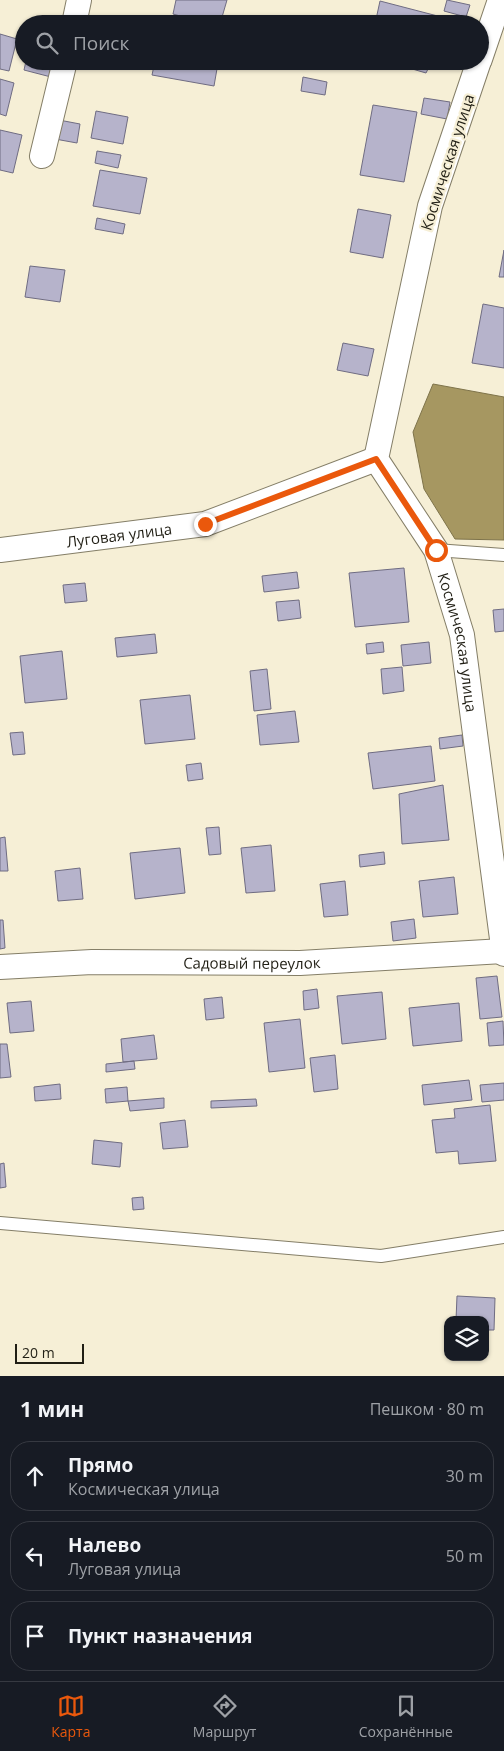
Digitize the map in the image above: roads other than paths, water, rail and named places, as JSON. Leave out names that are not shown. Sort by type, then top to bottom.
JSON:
[{"type":"street","points":[[76,15],[79,0]]},
{"type":"street","name":"Космическая улица","points":[[489,33],[500,0]]},
{"type":"street","points":[[42,156],[63,70]]},
{"type":"street","name":"Космическая улица","points":[[477,70],[430,206],[376,459],[436,550],[462,635],[504,953]]},
{"type":"street","name":"Луговая улица","points":[[0,550],[205,524],[376,459]]},
{"type":"street","name":"Садовый переулок","points":[[0,967],[92,962],[300,963],[504,953]]},
{"type":"lane","points":[[436,550],[504,555]]},
{"type":"lane","points":[[0,1224],[381,1256],[504,1237]]}]
